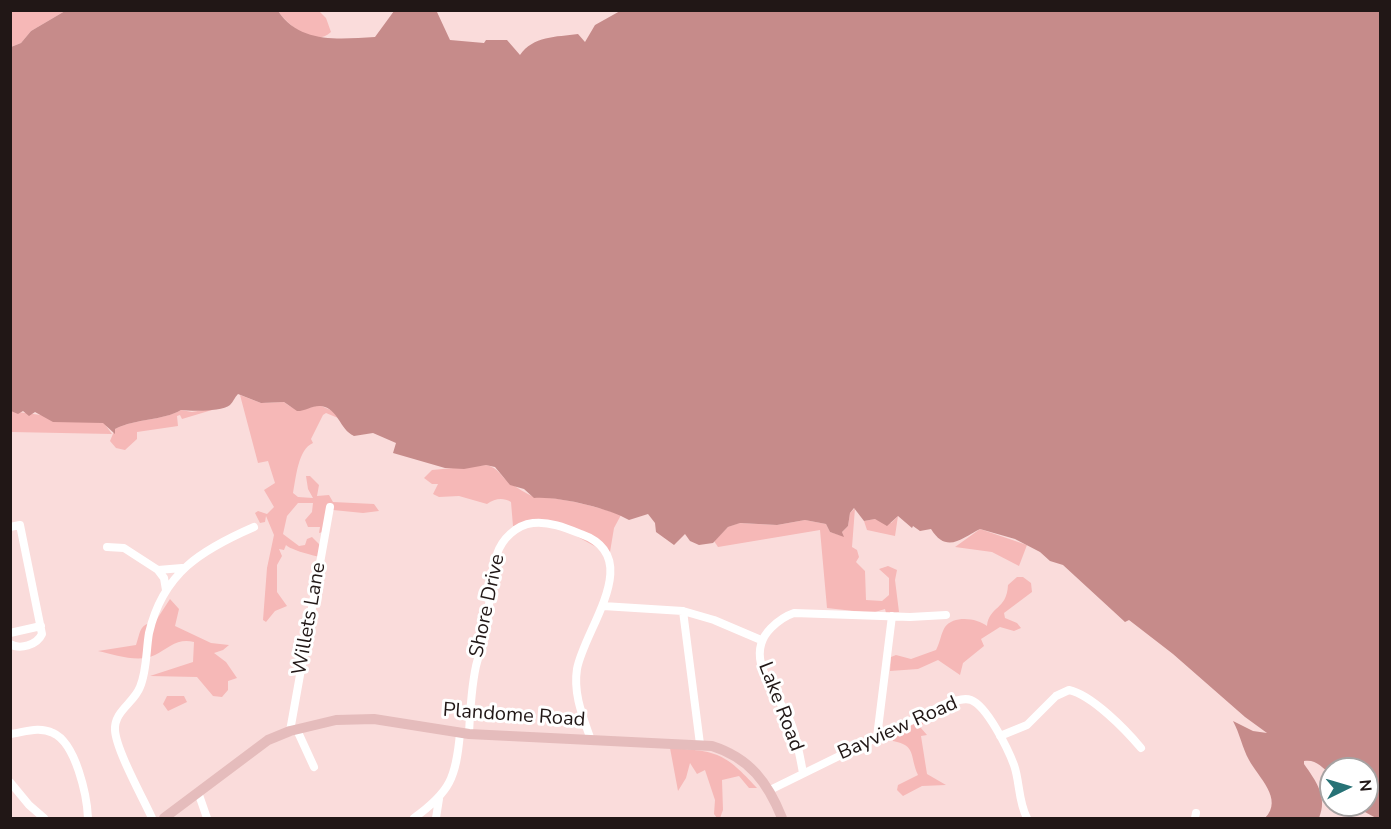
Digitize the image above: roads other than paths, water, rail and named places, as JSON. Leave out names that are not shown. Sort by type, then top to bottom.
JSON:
[{"type":"main road","name":"Plandome Road","points":[[165,819],[264,742],[293,730],[336,720],[362,718],[464,734],[700,744],[724,749],[742,759],[770,790],[782,819]]},
{"type":"street","name":"Willets Lane","points":[[293,730],[330,507]]},
{"type":"street","name":"Shore Drive","points":[[439,799],[455,767],[464,734],[486,632],[492,568],[499,548],[511,533],[527,524],[540,522],[569,530],[598,542],[607,553],[610,568],[603,606],[580,656],[577,670],[578,701],[591,740]]},
{"type":"street","points":[[10,527],[20,525],[41,626],[41,636],[37,641],[17,647],[10,644]]},
{"type":"street","points":[[152,819],[120,748],[115,727],[120,714],[140,687],[151,624],[166,591],[183,568],[214,544],[254,527]]},
{"type":"street","points":[[107,547],[123,548],[158,570],[164,578],[166,591]]},
{"type":"street","points":[[158,570],[183,568]]},
{"type":"street","points":[[603,606],[683,611],[714,620],[761,640]]},
{"type":"street","points":[[683,611],[700,744]]},
{"type":"street","name":"Lake Road","points":[[803,773],[791,724],[763,675],[761,640],[778,621],[794,613],[946,615]]},
{"type":"street","points":[[877,737],[892,616]]},
{"type":"street","points":[[10,633],[41,626]]},
{"type":"street","points":[[1000,736],[1027,725],[1056,696],[1070,690],[1084,696],[1124,729],[1141,748]]},
{"type":"street","name":"Bayview Road","points":[[770,790],[945,705],[964,699],[979,705],[1000,736],[1014,764],[1021,805],[1027,819]]},
{"type":"street","points":[[10,734],[41,729],[52,732],[61,739],[75,762],[84,788],[88,819]]},
{"type":"street","points":[[293,730],[314,768]]},
{"type":"street","points":[[10,782],[28,805],[45,819]]},
{"type":"street","points":[[198,792],[207,819]]},
{"type":"street","points":[[414,819],[439,799]]},
{"type":"street","points":[[422,813],[436,819],[439,799]]}]
